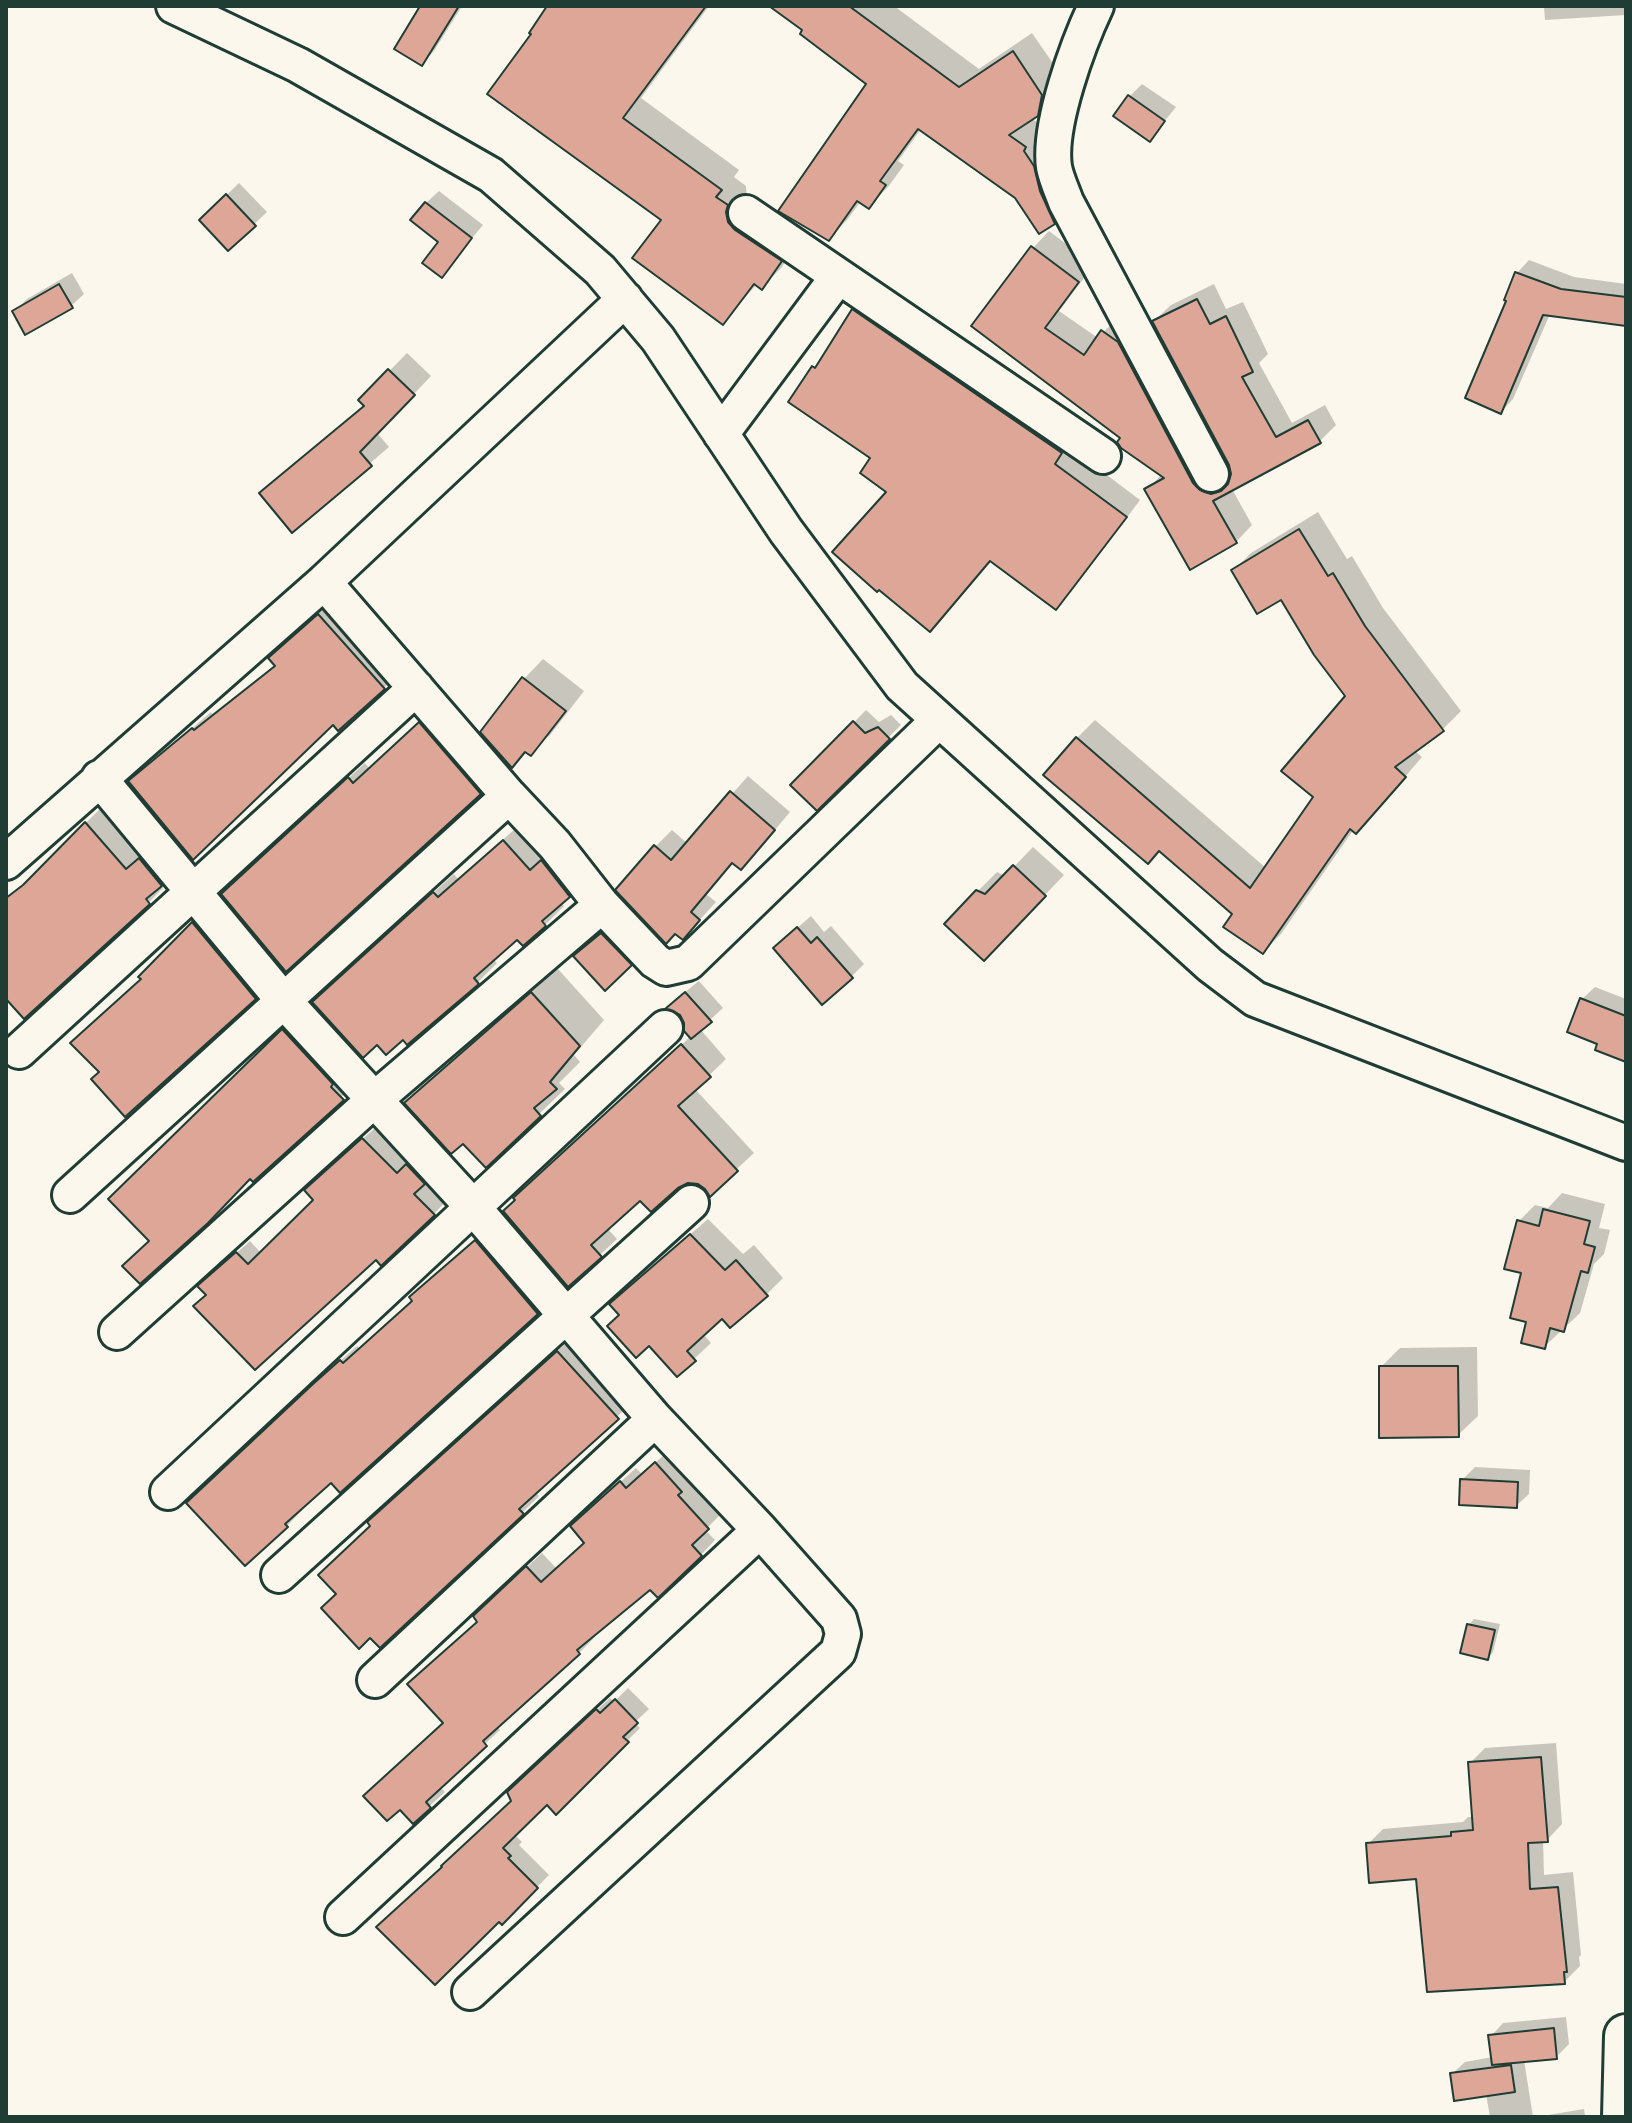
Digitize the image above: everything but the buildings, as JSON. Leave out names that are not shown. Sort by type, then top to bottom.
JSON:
[{"type":"street","points":[[174,6],[298,65],[491,175],[600,270],[658,339],[786,531],[902,686],[1210,965],[1255,999],[1626,1143]]},
{"type":"street","points":[[1096,6],[1071,69],[1055,141],[1054,166],[1066,202],[1211,474]]},
{"type":"street","points":[[746,213],[837,278],[1103,456]]},
{"type":"street","points":[[721,434],[837,278]]},
{"type":"street","points":[[6,862],[324,582],[625,299]]},
{"type":"street","points":[[324,582],[555,845],[602,905],[660,965],[676,967],[688,963],[939,720]]},
{"type":"street","points":[[19,1051],[416,688]]},
{"type":"street","points":[[99,778],[192,894],[283,1000],[472,1206],[655,1419],[839,1619],[843,1634],[838,1652],[470,1992]]},
{"type":"street","points":[[70,1195],[509,796]]},
{"type":"street","points":[[117,1332],[374,1100],[602,905]]},
{"type":"street","points":[[168,1492],[665,1028]]},
{"type":"street","points":[[279,1575],[691,1203]]},
{"type":"street","points":[[375,1680],[655,1419]]},
{"type":"street","points":[[343,1917],[760,1530]]},
{"type":"street","points":[[1624,2117],[1626,2036]]}]
